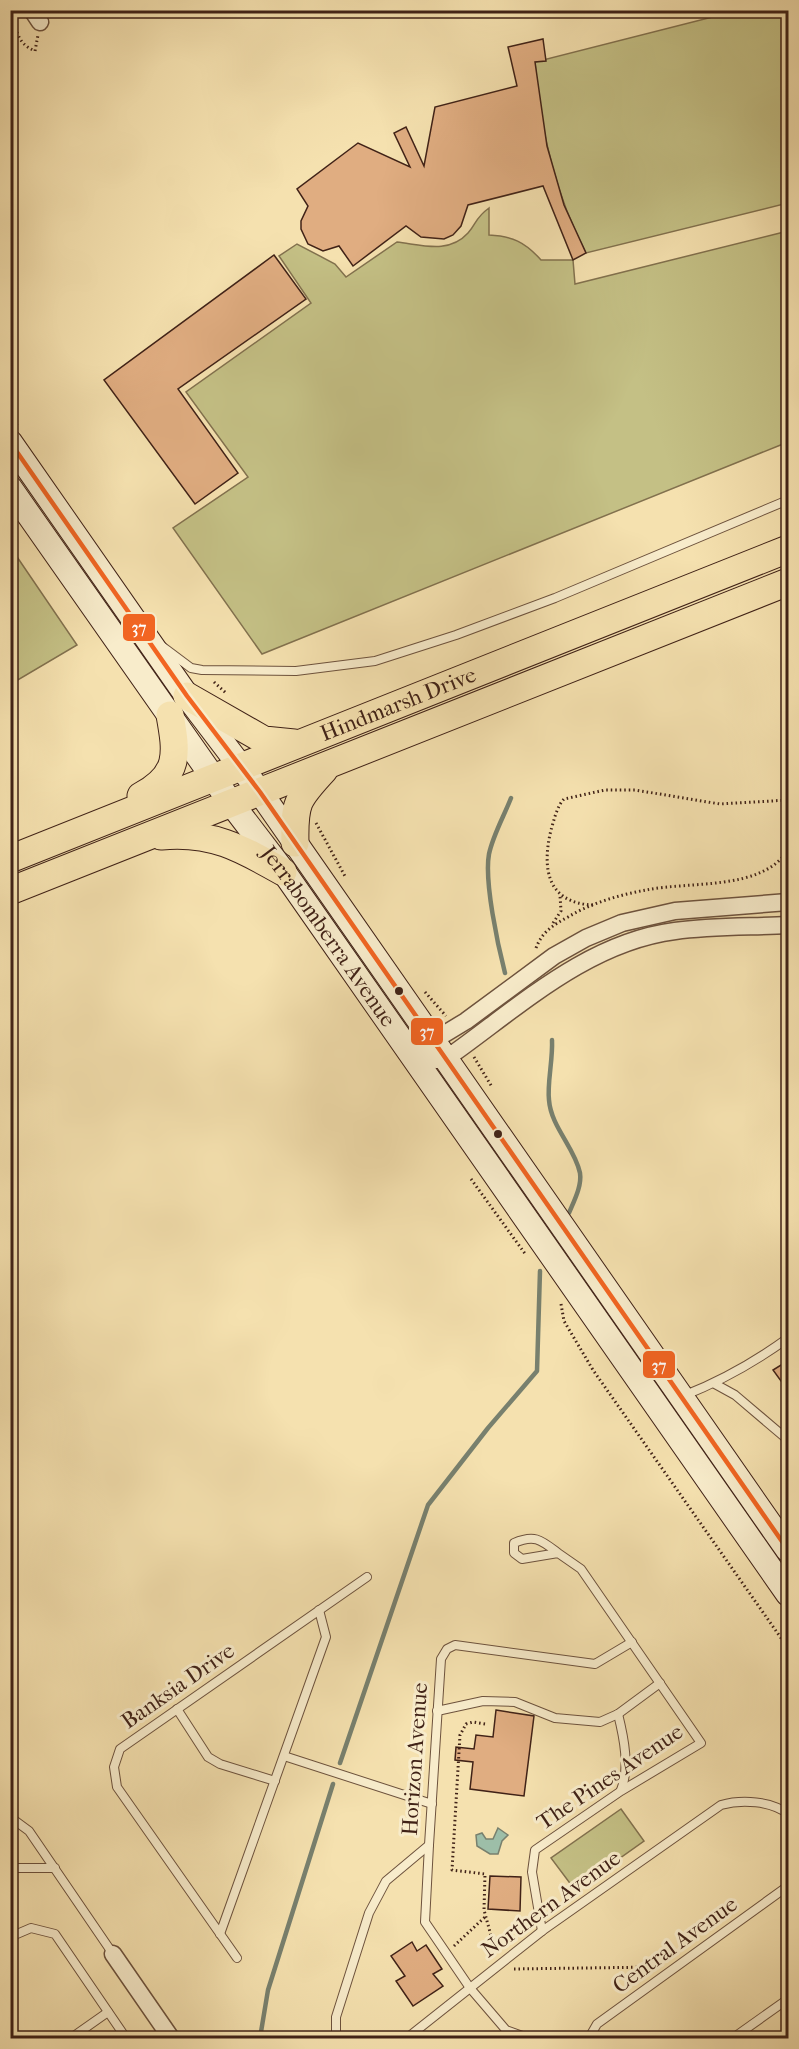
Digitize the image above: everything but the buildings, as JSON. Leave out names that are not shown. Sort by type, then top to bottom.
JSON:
[{"type":"main road","name":"Hindmarsh Drive","points":[[10,860],[240,766],[789,549]]},
{"type":"main road","name":"Hindmarsh Drive","points":[[10,891],[789,582]]},
{"type":"main road","points":[[58,840],[164,782],[171,770],[175,753],[178,705],[264,740],[298,743]]},
{"type":"main road","points":[[295,843],[294,821],[299,798],[329,765]]},
{"type":"main road","points":[[136,840],[187,835],[218,840],[239,847],[283,872]]},
{"type":"street","name":"Jerrabomberra Avenue","points":[[10,442],[144,633],[214,777],[444,1103],[500,1202],[670,1403],[789,1550]]},
{"type":"street","name":"Jerrabomberra Avenue","points":[[10,488],[178,705],[240,766],[260,792],[466,1088],[670,1403],[789,1594]]},
{"type":"street","points":[[439,1050],[466,1021],[554,956],[622,923],[675,910],[789,902]]},
{"type":"street","points":[[418,1066],[439,1050],[567,971],[627,943],[674,931],[789,925]]},
{"type":"street","points":[[444,1103],[466,1088]]},
{"type":"street","points":[[113,1954],[171,2038]]},
{"type":"lane","points":[[144,633],[191,668],[202,670],[296,671],[375,661],[456,636],[555,598],[789,500]]},
{"type":"lane","points":[[670,1403],[715,1384],[753,1363],[789,1338]]},
{"type":"lane","points":[[715,1384],[735,1395],[789,1440]]},
{"type":"lane","name":"The Pines Avenue","points":[[542,1931],[532,1872],[535,1850],[621,1791],[701,1743],[581,1569],[542,1540],[528,1537],[514,1543],[514,1553],[522,1559],[558,1553]]},
{"type":"lane","name":"Banksia Drive","points":[[237,1958],[117,1787],[114,1767],[120,1749],[367,1577]]},
{"type":"lane","points":[[220,1934],[326,1637],[319,1610]]},
{"type":"lane","name":"Horizon Avenue","points":[[336,2038],[336,2017],[369,1913],[386,1881],[429,1845],[441,1659],[447,1649],[455,1645],[595,1664],[632,1642]]},
{"type":"lane","points":[[437,1712],[483,1701],[515,1702],[555,1718],[600,1722],[618,1714],[660,1683]]},
{"type":"lane","points":[[177,1709],[208,1757],[220,1764],[275,1781]]},
{"type":"lane","points":[[618,1714],[623,1735],[625,1779],[621,1791]]},
{"type":"lane","points":[[284,1756],[432,1804]]},
{"type":"lane","name":"Northern Avenue","points":[[410,2038],[542,1931],[721,1805],[737,1801],[780,1808],[789,1814]]},
{"type":"lane","points":[[10,1817],[29,1831],[113,1954]]},
{"type":"lane","points":[[429,1845],[425,1922],[470,1988],[508,2034],[528,2038]]},
{"type":"lane","points":[[10,1868],[55,1868]]},
{"type":"lane","name":"Central Avenue","points":[[589,2038],[597,2024],[789,1886]]},
{"type":"lane","points":[[10,1937],[32,1928],[55,1934],[126,2038]]},
{"type":"lane","points":[[733,2038],[789,1999]]},
{"type":"lane","points":[[71,2038],[108,2012]]},
{"type":"path","points":[[13,10],[19,39],[35,51],[40,14]]},
{"type":"path","points":[[789,800],[720,804],[635,790],[605,790],[564,800],[552,825],[546,851],[548,876],[560,895],[581,904],[595,905],[647,889],[752,877],[770,868],[789,850]]},
{"type":"path","points":[[315,820],[347,882]]},
{"type":"path","points":[[549,927],[559,918],[560,895]]},
{"type":"path","points":[[423,990],[444,1015],[452,1018]]},
{"type":"path","points":[[479,1049],[474,1060],[498,1097]]},
{"type":"path","points":[[471,1179],[500,1202],[523,1253],[531,1257]]},
{"type":"path","points":[[561,1301],[564,1321],[593,1370],[789,1648]]},
{"type":"path","points":[[485,1724],[473,1722],[466,1724],[460,1735],[452,1870],[485,1874],[486,1916],[500,1963],[504,1969],[660,1967]]},
{"type":"path","points":[[446,1953],[486,1916]]},
{"type":"shaded area","points":[[736,11],[788,11],[788,203],[586,253],[566,208],[551,160],[541,112],[535,62]]},
{"type":"shaded area","points":[[489,208],[489,235],[518,241],[541,260],[573,260],[575,284],[788,231],[788,438],[783,444],[262,654],[173,528],[248,477],[186,392],[311,303],[279,256],[297,244],[335,264],[346,277],[397,242],[426,246],[453,244],[468,233]]},
{"type":"shaded area","points":[[11,548],[77,645],[10,684]]},
{"type":"shaded area","points":[[621,1809],[644,1841],[575,1890],[551,1858]]},
{"type":"shaded area","points":[[498,1828],[508,1835],[502,1841],[498,1854],[490,1854],[477,1846],[476,1835],[482,1833],[486,1839],[493,1839]]},
{"type":"waterway","points":[[505,973],[493,913],[488,866],[493,840],[511,798]]},
{"type":"waterway","points":[[552,1040],[549,1093],[551,1110],[580,1173],[579,1188],[569,1213]]},
{"type":"waterway","points":[[340,1763],[428,1505],[488,1428],[537,1371],[540,1271]]},
{"type":"waterway","points":[[260,2038],[268,1990],[333,1784]]},
{"type":"transit line","name":"37","points":[[10,442],[187,696],[260,792],[788,1550]]}]
